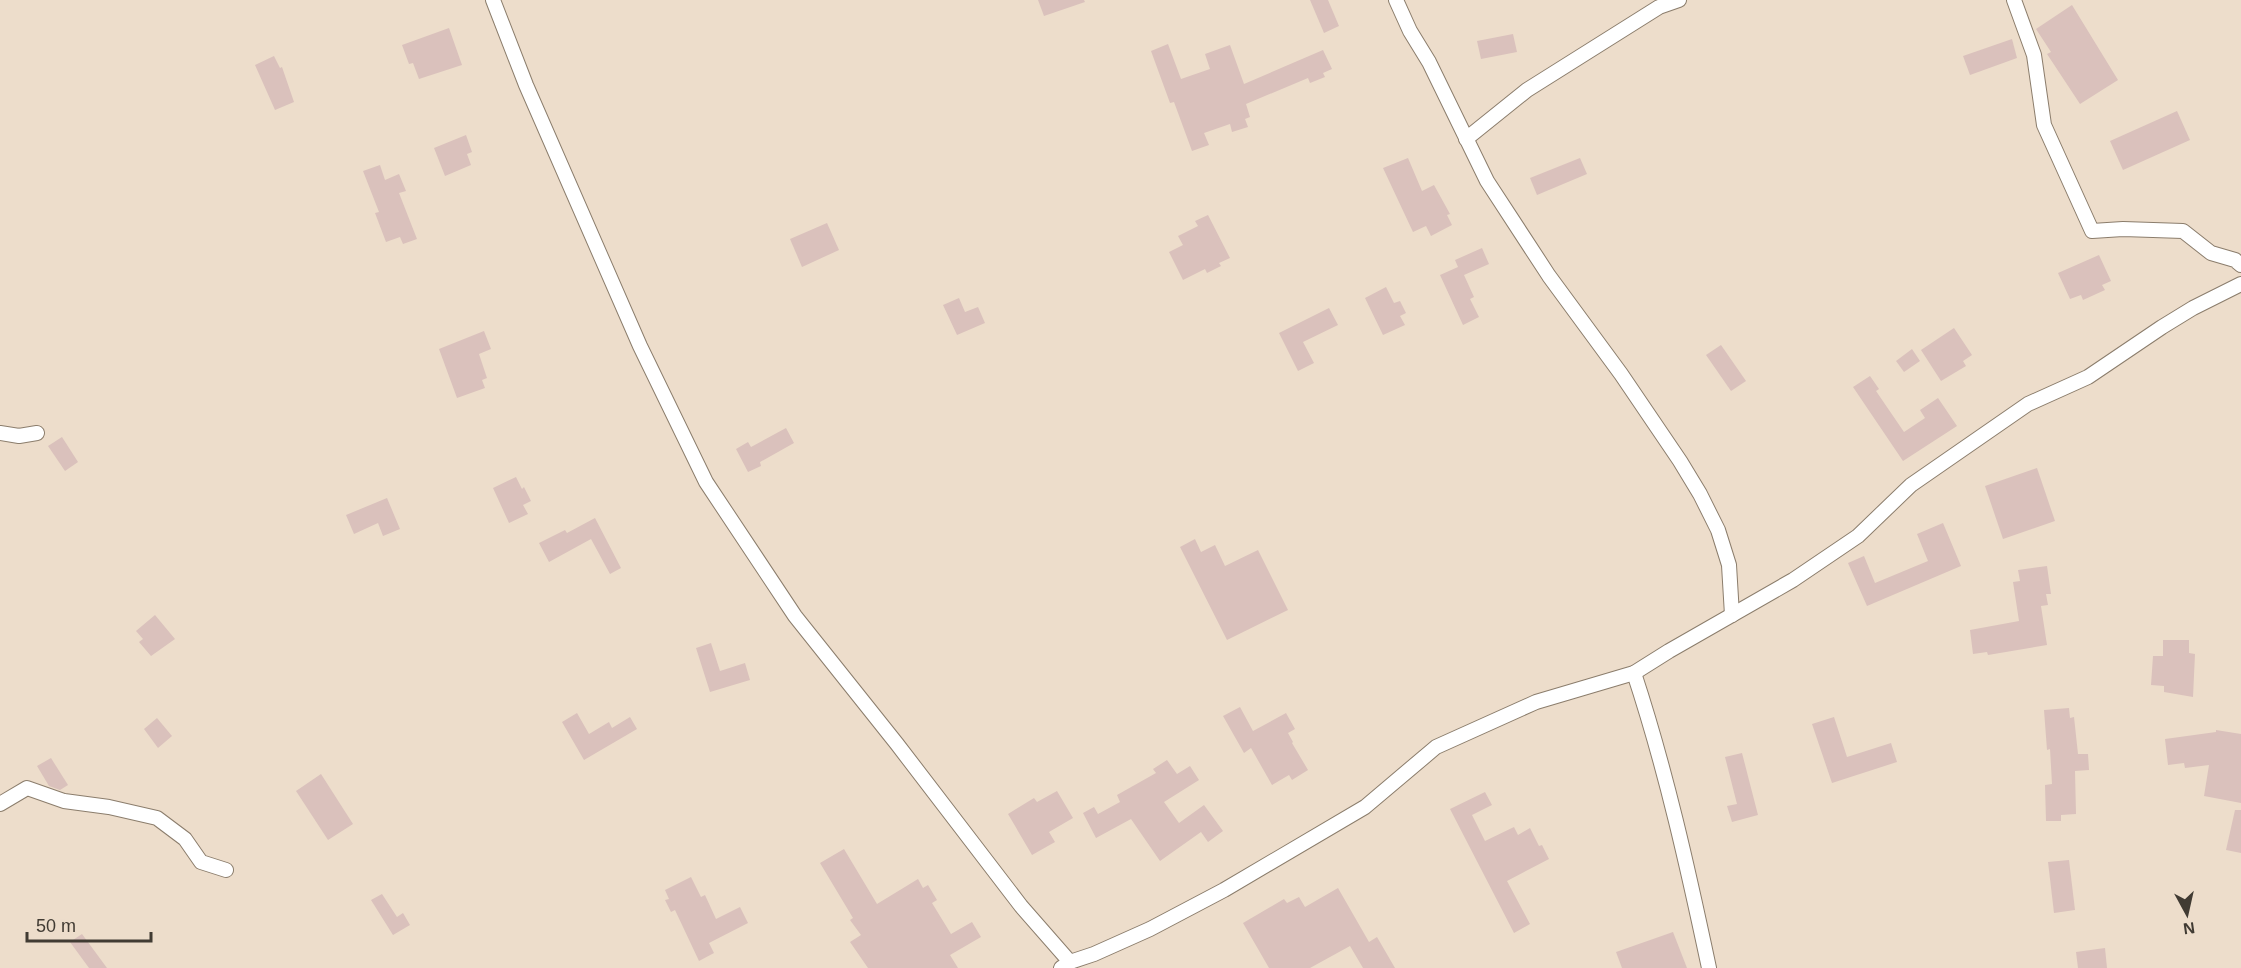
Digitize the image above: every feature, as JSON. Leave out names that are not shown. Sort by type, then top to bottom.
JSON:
[{"type":"street","points":[[493,0],[526,85],[635,335],[706,482],[795,616],[897,744],[1066,965],[1150,929],[1224,890],[1365,807],[1436,747],[1536,702],[1634,673],[1793,580],[1858,536],[1911,485],[2028,404],[2088,377],[2193,308],[2241,284]]},
{"type":"street","points":[[1396,0],[1487,181],[1549,276],[1622,374],[1700,494],[1718,530],[1729,566],[1732,615]]},
{"type":"street","points":[[1466,139],[1527,90],[1659,7],[1679,0]]},
{"type":"street","points":[[2014,0],[2034,55],[2044,125],[2092,231],[2123,229],[2183,231],[2211,253],[2235,260],[2241,265]]},
{"type":"street","points":[[0,433],[19,436],[38,434]]},
{"type":"street","points":[[1634,673],[1653,731],[1686,861],[1709,968]]},
{"type":"street","points":[[0,804],[27,788],[64,801],[109,807],[157,818],[185,839],[201,862],[226,870]]},
{"type":"building","points":[[1038,0],[1084,0],[1085,2],[1044,16]]},
{"type":"building","points":[[1310,0],[1328,0],[1339,26],[1324,33]]},
{"type":"building","points":[[2072,5],[2118,80],[2080,104],[2047,54],[2051,52],[2036,29]]},
{"type":"building","points":[[449,28],[462,65],[419,79],[413,63],[409,64],[402,45]]},
{"type":"building","points":[[1513,34],[1517,52],[1481,59],[1477,41]]},
{"type":"building","points":[[2012,39],[2017,58],[1970,75],[1963,56]]},
{"type":"building","points":[[1168,44],[1181,79],[1210,69],[1205,54],[1230,45],[1244,84],[1323,50],[1332,69],[1323,73],[1325,77],[1310,83],[1308,78],[1246,104],[1250,117],[1245,119],[1248,127],[1232,132],[1230,124],[1204,133],[1209,145],[1192,151],[1174,102],[1170,103],[1151,51]]},
{"type":"building","points":[[274,56],[280,68],[282,67],[294,102],[275,110],[255,65]]},
{"type":"building","points":[[2177,111],[2190,140],[2123,170],[2110,141]]},
{"type":"building","points":[[466,135],[472,152],[467,154],[471,165],[445,176],[434,148]]},
{"type":"building","points":[[1408,158],[1422,191],[1434,185],[1450,214],[1447,215],[1452,225],[1431,236],[1426,226],[1413,232],[1383,168]]},
{"type":"building","points":[[1580,158],[1587,174],[1537,195],[1530,178]]},
{"type":"building","points":[[380,165],[385,180],[399,174],[406,191],[399,193],[417,239],[403,244],[400,237],[386,242],[375,213],[379,212],[363,171]]},
{"type":"building","points":[[1208,215],[1230,258],[1219,263],[1221,266],[1207,273],[1205,269],[1183,280],[1169,252],[1183,245],[1178,236],[1198,226],[1195,221]]},
{"type":"building","points":[[827,223],[839,250],[802,267],[790,239]]},
{"type":"building","points":[[1482,248],[1489,264],[1464,275],[1474,297],[1470,299],[1479,317],[1463,325],[1440,275],[1458,267],[1455,260]]},
{"type":"building","points":[[2099,255],[2111,281],[2102,285],[2105,290],[2083,300],[2081,295],[2070,299],[2058,273]]},
{"type":"building","points":[[1386,287],[1394,303],[1400,301],[1406,313],[1400,316],[1405,325],[1383,335],[1365,298]]},
{"type":"building","points":[[959,298],[965,312],[978,307],[985,323],[957,335],[943,305]]},
{"type":"building","points":[[1329,308],[1338,325],[1303,342],[1314,363],[1298,371],[1279,333]]},
{"type":"building","points":[[1954,328],[1972,355],[1963,361],[1966,366],[1941,381],[1921,350]]},
{"type":"building","points":[[484,331],[491,349],[479,354],[487,378],[482,380],[485,388],[457,398],[439,349]]},
{"type":"building","points":[[1721,345],[1746,381],[1731,391],[1706,355]]},
{"type":"building","points":[[1912,349],[1920,361],[1904,372],[1896,361]]},
{"type":"building","points":[[1870,376],[1879,389],[1876,391],[1904,432],[1925,418],[1920,410],[1938,398],[1957,426],[1903,461],[1853,387]]},
{"type":"building","points":[[786,428],[794,443],[760,462],[761,466],[748,472],[736,449],[748,442],[751,447]]},
{"type":"building","points":[[62,437],[78,462],[65,471],[48,446]]},
{"type":"building","points":[[2037,468],[2055,521],[2003,539],[1985,486]]},
{"type":"building","points":[[516,477],[531,501],[523,505],[528,514],[509,523],[493,488]]},
{"type":"building","points":[[387,498],[400,529],[383,536],[378,523],[354,534],[346,515]]},
{"type":"building","points":[[595,518],[621,568],[610,574],[591,539],[549,562],[539,543],[565,530],[567,533]]},
{"type":"building","points":[[1943,523],[1961,566],[1867,606],[1848,563],[1864,556],[1875,583],[1928,561],[1917,534]]},
{"type":"building","points":[[1195,539],[1201,552],[1215,545],[1225,566],[1258,550],[1288,610],[1227,640],[1180,547]]},
{"type":"building","points":[[2047,566],[2051,594],[2046,594],[2048,605],[2041,606],[2047,645],[1988,655],[1987,652],[1973,654],[1970,630],[2019,621],[2013,582],[2020,581],[2018,570]]},
{"type":"building","points":[[155,615],[175,639],[151,656],[139,642],[143,639],[136,631]]},
{"type":"building","points":[[2163,640],[2189,640],[2189,653],[2195,654],[2193,697],[2164,692],[2164,686],[2151,685],[2153,656],[2163,656]]},
{"type":"building","points":[[711,643],[720,671],[745,663],[750,680],[710,692],[696,648]]},
{"type":"building","points":[[1240,707],[1253,731],[1286,713],[1295,729],[1288,733],[1308,770],[1292,780],[1289,775],[1272,785],[1251,748],[1244,753],[1223,716]]},
{"type":"building","points":[[2069,708],[2070,718],[2074,717],[2078,754],[2088,754],[2089,770],[2075,771],[2076,814],[2061,815],[2061,821],[2046,821],[2045,785],[2052,784],[2044,710]]},
{"type":"building","points":[[577,713],[589,734],[609,722],[612,728],[630,717],[637,729],[584,760],[562,722]]},
{"type":"building","points":[[1834,717],[1847,757],[1891,743],[1897,762],[1832,783],[1812,724]]},
{"type":"building","points":[[157,718],[172,736],[158,748],[144,729]]},
{"type":"building","points":[[2216,730],[2241,734],[2241,803],[2204,796],[2209,765],[2185,768],[2184,763],[2168,765],[2165,739],[2216,732]]},
{"type":"building","points":[[1742,753],[1758,815],[1732,822],[1727,806],[1737,804],[1725,757]]},
{"type":"building","points":[[51,758],[68,785],[60,790],[49,786],[37,766]]},
{"type":"building","points":[[1167,760],[1177,774],[1190,766],[1199,780],[1164,802],[1179,823],[1204,805],[1223,831],[1208,842],[1201,832],[1160,861],[1131,819],[1096,838],[1083,813],[1094,807],[1098,814],[1120,802],[1117,795],[1156,773],[1153,769]]},
{"type":"building","points":[[321,774],[353,824],[328,840],[296,791]]},
{"type":"building","points":[[1057,791],[1073,818],[1049,832],[1055,842],[1032,855],[1008,814],[1034,798],[1037,802]]},
{"type":"building","points":[[1485,792],[1492,805],[1472,815],[1485,841],[1514,827],[1518,835],[1530,828],[1549,859],[1507,881],[1530,924],[1514,933],[1450,809]]},
{"type":"building","points":[[2235,810],[2241,810],[2241,853],[2226,850]]},
{"type":"building","points":[[844,849],[877,904],[918,879],[923,888],[928,885],[937,900],[932,903],[951,934],[972,922],[981,937],[950,955],[958,968],[868,968],[850,942],[861,935],[850,920],[853,918],[820,863]]},
{"type":"building","points":[[2069,860],[2075,910],[2054,913],[2048,862]]},
{"type":"building","points":[[691,877],[701,897],[705,895],[716,919],[740,907],[748,923],[709,943],[714,953],[699,961],[675,910],[671,912],[665,900],[669,899],[665,890]]},
{"type":"building","points":[[1338,888],[1369,942],[1377,937],[1395,968],[1363,968],[1350,946],[1310,968],[1269,968],[1243,923],[1284,899],[1287,903],[1299,897],[1305,907]]},
{"type":"building","points":[[382,894],[397,917],[403,913],[410,925],[393,935],[371,900]]},
{"type":"building","points":[[1673,932],[1687,968],[1622,968],[1616,952]]},
{"type":"building","points":[[82,934],[107,968],[89,968],[70,942]]},
{"type":"building","points":[[2105,948],[2107,968],[2078,968],[2076,952]]}]
